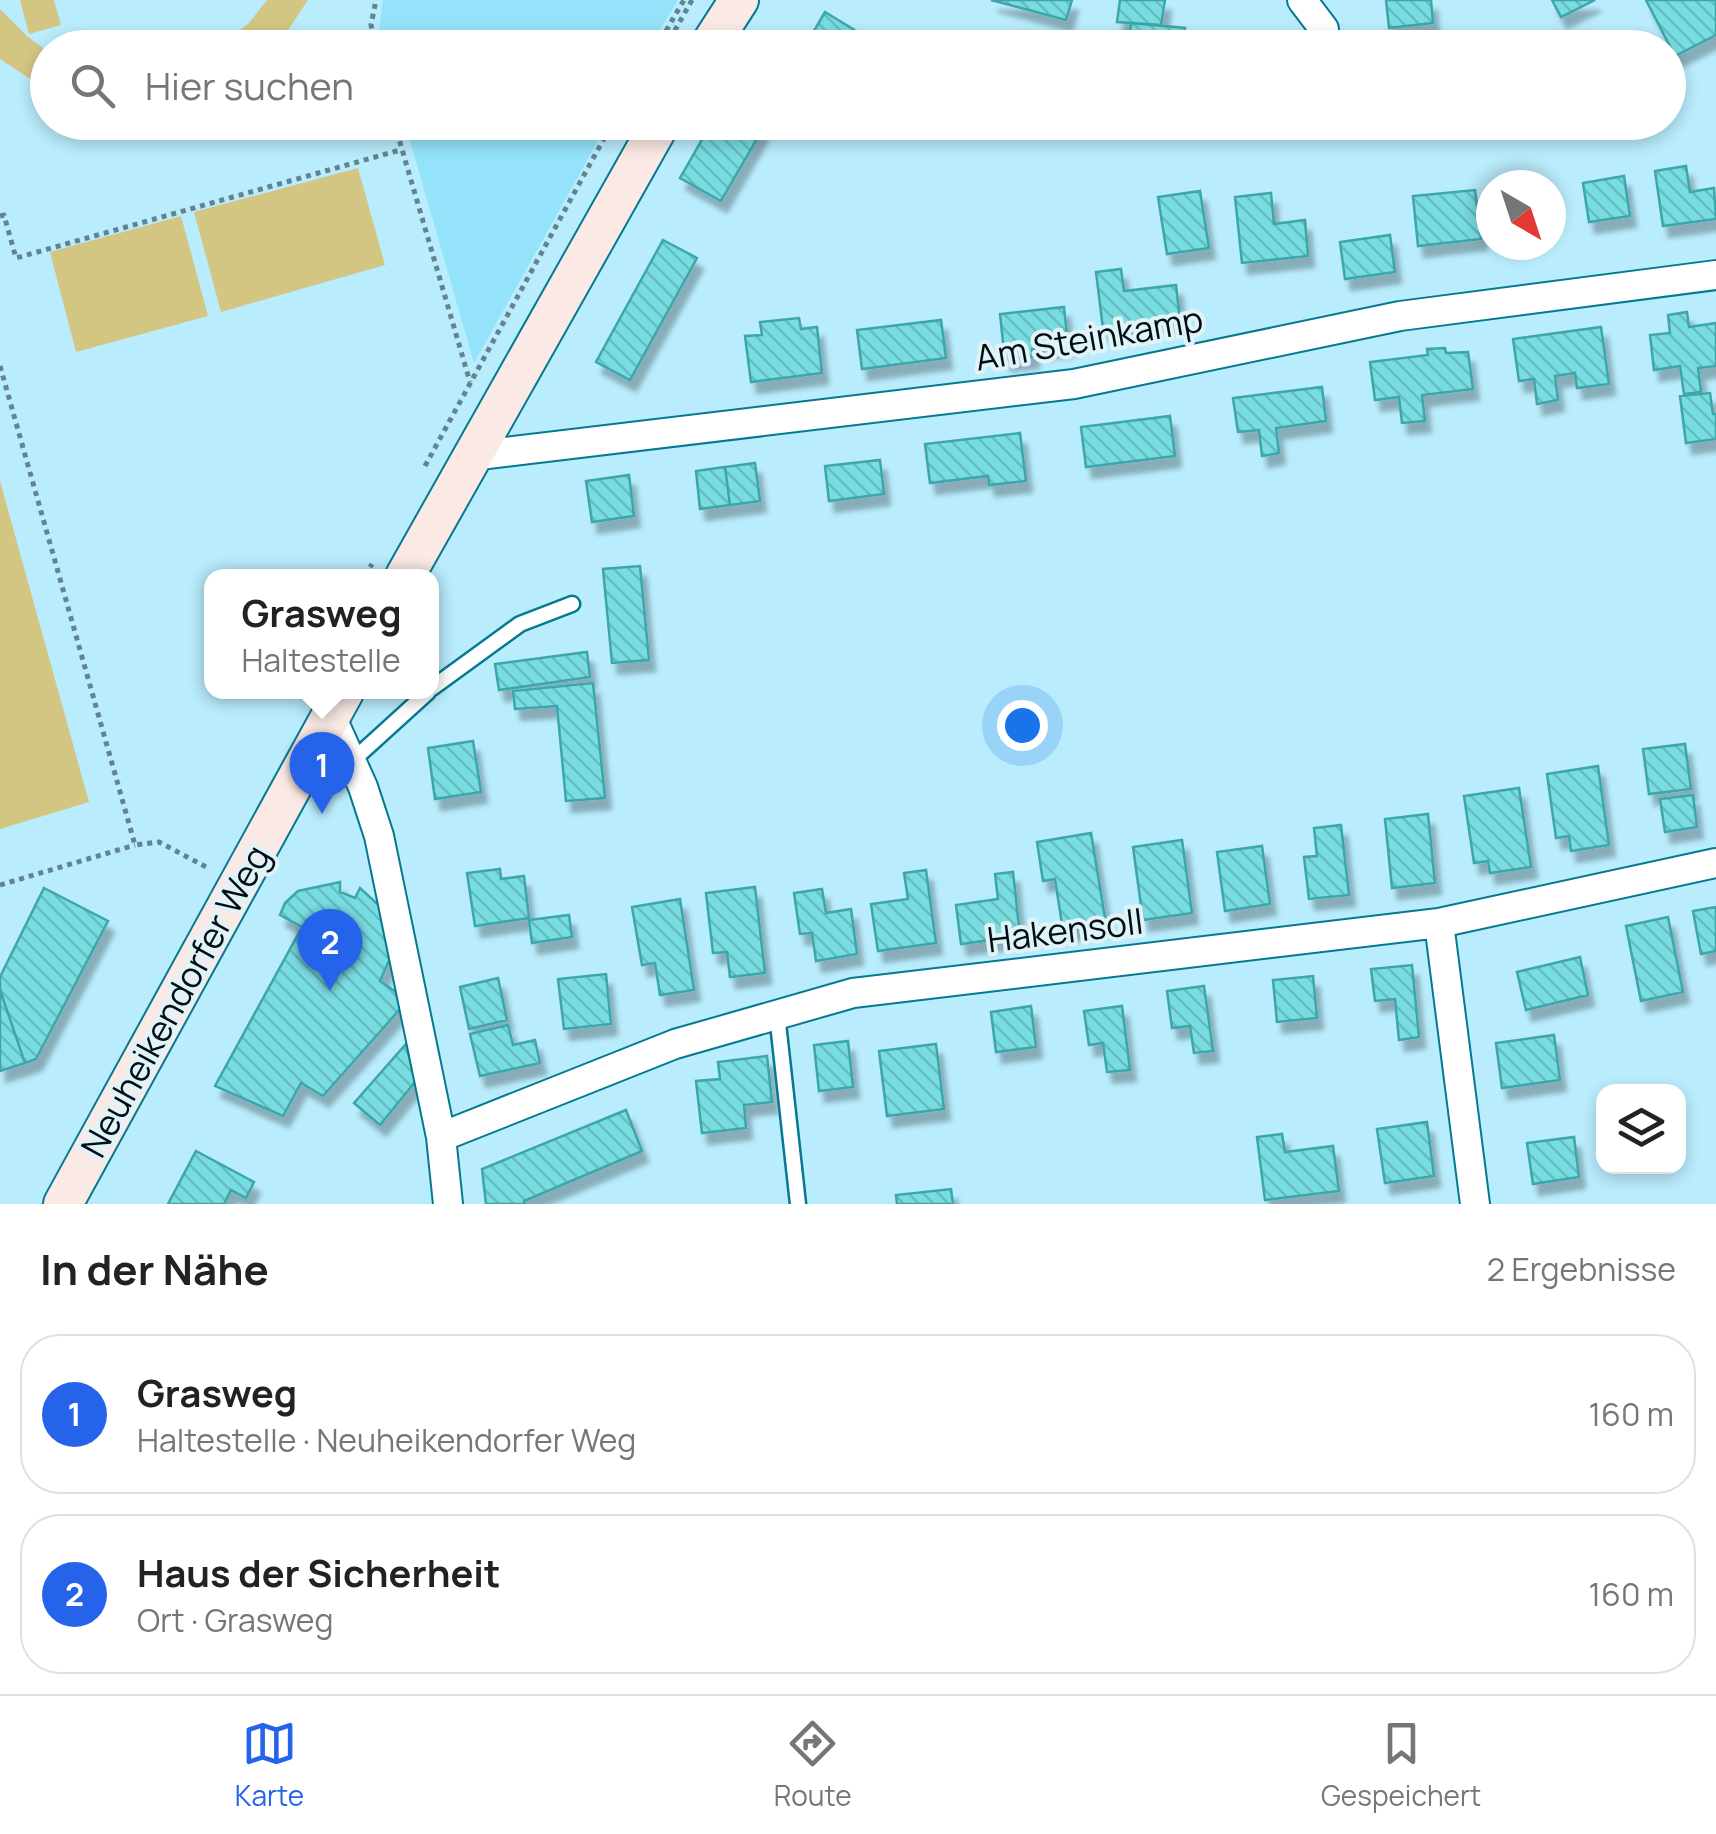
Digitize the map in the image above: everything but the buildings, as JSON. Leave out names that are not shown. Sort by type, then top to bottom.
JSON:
[{"type":"street","points":[[720,30],[739,0]]},
{"type":"street","points":[[1302,0],[1324,29]]},
{"type":"street","points":[[409,569],[652,140]]},
{"type":"street","name":"Am Steinkamp","points":[[471,456],[1074,384],[1400,316],[1716,275]]},
{"type":"street","points":[[337,704],[350,763],[379,836],[441,1137],[448,1204]]},
{"type":"street","name":"Neuheikendorfer Weg","points":[[63,1204],[337,704]]},
{"type":"street","name":"Hakensoll","points":[[441,1137],[674,1044],[864,991],[1439,923],[1716,862]]},
{"type":"street","points":[[1439,923],[1474,1204]]},
{"type":"lane","points":[[439,683],[520,624],[572,604]]},
{"type":"lane","points":[[350,763],[420,699]]},
{"type":"lane","points":[[778,1014],[798,1204]]},
{"type":"path","points":[[372,30],[376,0]]},
{"type":"path","points":[[666,30],[684,0]]},
{"type":"path","points":[[674,30],[692,0]]},
{"type":"path","points":[[398,140],[470,382],[603,140]]},
{"type":"path","points":[[0,216],[4,215],[16,258],[400,150]]},
{"type":"path","points":[[0,366],[135,845]]},
{"type":"path","points":[[0,885],[135,845],[159,842],[210,869]]},
{"type":"shaded area","points":[[20,0],[54,0],[61,25],[30,30],[29,34]]},
{"type":"shaded area","points":[[267,0],[308,0],[288,30],[240,30]]},
{"type":"shaded area","points":[[383,0],[678,0],[660,30],[379,30]]},
{"type":"shaded area","points":[[0,9],[30,38],[30,79],[0,59]]},
{"type":"shaded area","points":[[410,140],[599,140],[474,363]]},
{"type":"shaded area","points":[[358,168],[385,265],[221,312],[194,212]]},
{"type":"shaded area","points":[[181,216],[208,316],[76,352],[50,252]]},
{"type":"shaded area","points":[[0,481],[89,802],[0,829]]},
{"type":"place","name":"Grasweg","points":[[322,814]]},
{"type":"place","name":"Haus der Sicherheit","points":[[330,991]]}]
